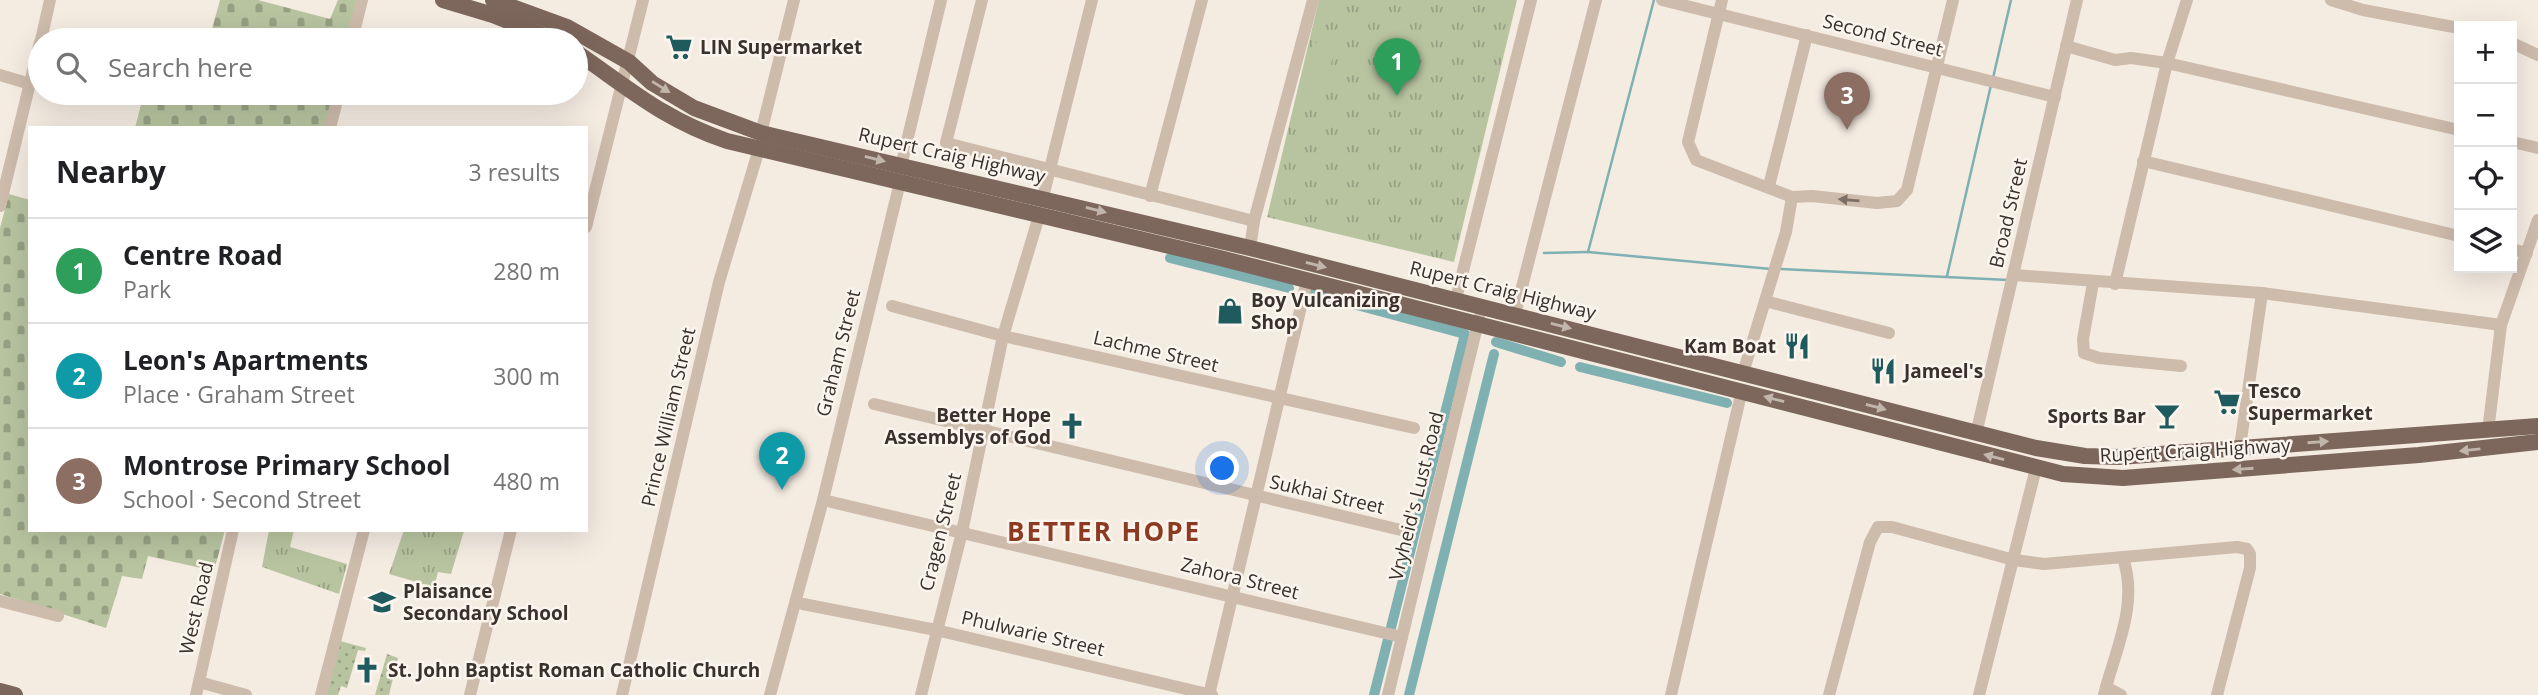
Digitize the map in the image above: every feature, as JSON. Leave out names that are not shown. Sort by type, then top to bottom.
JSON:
[{"type":"main road","points":[[443,0],[525,28]]},
{"type":"main road","name":"Rupert Craig Highway","points":[[493,0],[569,28]]},
{"type":"main road","name":"Rupert Craig Highway","points":[[588,39],[629,62],[652,83],[694,108],[760,141]]},
{"type":"main road","name":"Rupert Craig Highway","points":[[588,61],[660,113],[694,130],[760,141],[901,174],[1039,216],[1742,390],[2036,468],[2096,478],[2123,478],[2419,455],[2538,442]]},
{"type":"main road","name":"Rupert Craig Highway","points":[[901,174],[1043,197],[1515,314],[1976,434],[2085,456],[2119,457],[2538,426]]},
{"type":"main road","points":[[0,691],[15,695]]},
{"type":"street","points":[[43,28],[50,0]]},
{"type":"street","points":[[355,28],[362,0]]},
{"type":"street","points":[[588,220],[643,0]]},
{"type":"street","name":"Prince William Street","points":[[622,695],[719,282],[760,141],[794,0]]},
{"type":"street","name":"Graham Street","points":[[770,695],[823,500],[941,0]]},
{"type":"street","points":[[982,0],[946,143],[1150,197],[1254,221]]},
{"type":"street","points":[[1043,197],[1092,0]]},
{"type":"street","points":[[1150,197],[1202,0]]},
{"type":"street","points":[[1250,248],[1254,221],[1313,0]]},
{"type":"street","points":[[1455,299],[1531,0]]},
{"type":"street","points":[[1515,314],[1597,0]]},
{"type":"street","name":"Second Street","points":[[1663,0],[2055,97]]},
{"type":"street","points":[[1722,0],[1688,142],[1690,153],[1696,160],[1718,171],[1769,186],[1793,197],[1812,196],[1877,204],[1897,201],[1903,196],[1938,68],[1953,0]]},
{"type":"street","name":"Broad Street","points":[[1976,434],[2077,0]]},
{"type":"street","points":[[2115,284],[2167,63],[2187,0]]},
{"type":"street","points":[[2331,0],[2454,27]]},
{"type":"street","points":[[1769,186],[1807,35]]},
{"type":"street","points":[[2517,45],[2538,55]]},
{"type":"street","points":[[2066,46],[2115,60],[2131,58],[2167,63],[2454,129]]},
{"type":"street","points":[[0,75],[28,82]]},
{"type":"street","points":[[0,206],[28,91]]},
{"type":"street","points":[[331,126],[336,105]]},
{"type":"street","points":[[2517,143],[2538,148]]},
{"type":"street","points":[[2143,161],[2454,235]]},
{"type":"street","points":[[1743,373],[1772,280],[1793,197]]},
{"type":"street","name":"Cragen Street","points":[[920,695],[962,532],[1003,337],[1039,216]]},
{"type":"street","points":[[2488,431],[2495,349],[2538,220]]},
{"type":"street","points":[[2517,250],[2527,253]]},
{"type":"street","points":[[2014,275],[2093,283],[2262,293],[2501,325]]},
{"type":"street","points":[[1210,695],[1307,281]]},
{"type":"street","points":[[2093,283],[2082,339],[2084,353],[2099,358],[2181,366]]},
{"type":"street","points":[[2241,447],[2262,293]]},
{"type":"street","points":[[1765,301],[1889,333]]},
{"type":"street","name":"Lachme Street","points":[[892,306],[1003,337],[1414,428]]},
{"type":"street","name":"Vryheid's Lust Road","points":[[1388,695],[1399,637],[1482,306]]},
{"type":"street","points":[[1671,695],[1742,390]]},
{"type":"street","name":"Sukhai Street","points":[[874,404],[1255,498],[1405,531]]},
{"type":"street","points":[[1979,695],[2036,468]]},
{"type":"street","name":"Zahora Street","points":[[823,500],[1232,595],[1399,637]]},
{"type":"street","points":[[1829,695],[1870,542],[1878,527],[1892,527],[2014,560],[2044,564],[2236,547],[2247,549],[2250,554],[2250,568],[2217,695]]},
{"type":"street","name":"West Road","points":[[197,688],[233,532]]},
{"type":"street","points":[[321,695],[363,532]]},
{"type":"street","points":[[470,695],[511,532]]},
{"type":"street","points":[[2121,695],[2105,691],[2120,648],[2128,606],[2129,587],[2123,558]]},
{"type":"street","points":[[0,601],[58,616]]},
{"type":"street","name":"Phulwarie Street","points":[[803,604],[936,630],[1210,695]]},
{"type":"street","points":[[197,688],[246,695]]},
{"type":"green space","points":[[220,0],[258,0],[330,19],[338,0],[362,0],[355,28],[212,28]]},
{"type":"green space","points":[[1319,0],[1517,0],[1454,262],[1267,217]]},
{"type":"green space","points":[[1313,42],[1335,47],[1325,91],[1303,86]]},
{"type":"green space","points":[[141,105],[335,105],[330,126],[136,126]]},
{"type":"green space","points":[[9,194],[28,199],[28,532],[224,532],[214,571],[148,556],[142,579],[122,576],[106,628],[0,594],[0,228]]},
{"type":"green space","points":[[269,532],[294,532],[290,547],[347,564],[339,594],[262,567]]},
{"type":"green space","points":[[403,532],[464,532],[451,574],[438,572],[434,587],[389,574]]},
{"type":"green space","points":[[340,641],[366,648],[365,651],[358,650],[347,688],[341,686],[338,695],[326,695]]},
{"type":"green space","points":[[387,654],[398,658],[389,695],[375,695]]},
{"type":"waterway","points":[[1654,0],[1588,252],[1771,269]]},
{"type":"waterway","points":[[1993,78],[2011,0]]},
{"type":"waterway","points":[[1947,276],[1991,85]]},
{"type":"waterway","points":[[1544,253],[1588,252]]},
{"type":"waterway","points":[[1170,258],[1289,288]]},
{"type":"waterway","points":[[1781,269],[2008,280]]},
{"type":"waterway","points":[[1312,293],[1465,334],[1374,695]]},
{"type":"waterway","points":[[1496,342],[1561,362]]},
{"type":"waterway","points":[[1409,695],[1494,354]]},
{"type":"waterway","points":[[1580,367],[1727,403]]},
{"type":"place","name":"LIN Supermarket","points":[[679,47]]},
{"type":"place","name":"Centre Road","points":[[1397,96]]},
{"type":"place","name":"Montrose Primary School","points":[[1847,130]]},
{"type":"place","name":"Boy Vulcanizing Shop","points":[[1230,311]]},
{"type":"place","name":"Kam Boat","points":[[1797,346]]},
{"type":"place","name":"Jameel's","points":[[1883,371]]},
{"type":"place","name":"Tesco Supermarket","points":[[2227,402]]},
{"type":"place","name":"Sports Bar","points":[[2167,416]]},
{"type":"place","name":"Better Hope Assemblys of God","points":[[1072,426]]},
{"type":"place","name":"Leon's Apartments","points":[[782,490]]},
{"type":"place","name":"Plaisance Secondary School","points":[[382,602]]},
{"type":"place","name":"St. John Baptist Roman Catholic Church","points":[[367,670]]},
{"type":"district","name":"BETTER HOPE","points":[[1104,532]]}]
